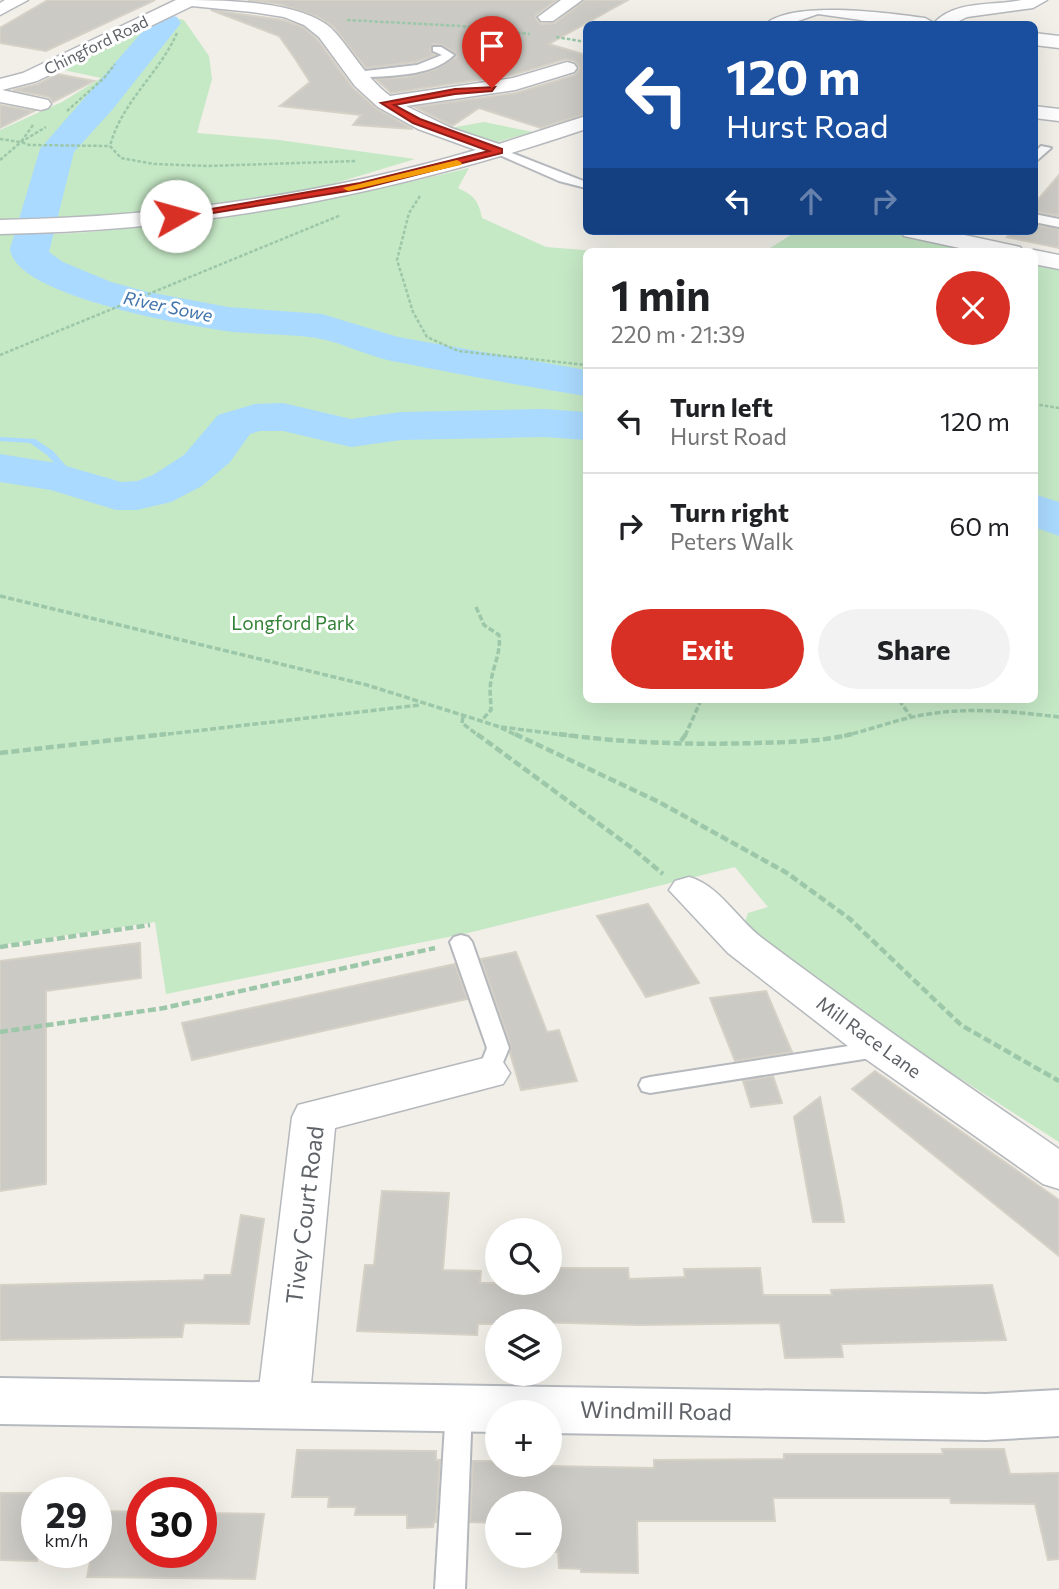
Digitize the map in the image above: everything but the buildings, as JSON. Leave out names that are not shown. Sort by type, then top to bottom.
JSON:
[{"type":"street","points":[[0,10],[19,0]]},
{"type":"street","points":[[190,0],[277,12],[309,20],[322,30],[357,75],[385,103],[416,121],[499,151]]},
{"type":"street","name":"Chingford Road","points":[[0,85],[30,77],[190,0]]},
{"type":"street","points":[[277,12],[299,0]]},
{"type":"street","points":[[547,17],[573,0]]},
{"type":"street","points":[[944,21],[947,17],[965,10],[1025,7],[1038,0]]},
{"type":"street","points":[[782,21],[819,5],[908,21]]},
{"type":"street","points":[[1038,39],[1059,42]]},
{"type":"street","points":[[385,103],[455,91],[492,88],[559,71],[583,81]]},
{"type":"street","name":"Chingford Road","points":[[0,96],[41,104]]},
{"type":"street","points":[[1038,113],[1059,116]]},
{"type":"street","points":[[9,227],[128,222],[311,195],[410,175],[499,151],[583,123]]},
{"type":"street","points":[[955,235],[999,248]]},
{"type":"street","points":[[1038,258],[1059,262]]},
{"type":"street","name":"Mill Race Lane","points":[[689,890],[742,943],[882,1049],[1059,1172]]},
{"type":"street","name":"Tivey Court Road","points":[[283,1405],[314,1117],[488,1073]]},
{"type":"street","name":"Windmill Road","points":[[0,1401],[986,1417],[1059,1413]]},
{"type":"lane","points":[[357,75],[432,64],[449,55],[437,49]]},
{"type":"lane","points":[[1038,156],[1045,148]]},
{"type":"lane","points":[[499,151],[521,158],[564,180],[583,184]]},
{"type":"lane","points":[[1038,219],[1059,223]]},
{"type":"lane","points":[[461,942],[498,1048],[488,1073]]},
{"type":"lane","points":[[650,1085],[882,1049]]},
{"type":"lane","points":[[450,1589],[459,1408]]},
{"type":"path","points":[[110,146],[113,130],[130,99],[164,58],[176,37],[179,25],[156,17]]},
{"type":"path","points":[[309,20],[461,26],[534,34]]},
{"type":"path","points":[[60,118],[104,78],[136,36],[127,31]]},
{"type":"path","points":[[548,36],[583,42]]},
{"type":"path","points":[[21,142],[44,111],[41,104]]},
{"type":"path","points":[[0,160],[21,142],[50,124]]},
{"type":"path","points":[[0,139],[44,145],[110,146],[121,158],[154,164],[208,166],[334,160],[366,161],[393,166],[425,182],[409,213],[397,260],[413,312],[427,337],[458,351],[583,365]]},
{"type":"path","points":[[0,355],[349,212]]},
{"type":"path","points":[[1038,405],[1059,408]]},
{"type":"path","points":[[0,596],[367,685],[480,722],[601,739],[760,743],[828,738],[872,730],[911,717],[955,711],[1017,712],[1059,717]]},
{"type":"path","points":[[476,607],[484,625],[499,635],[502,651],[491,680],[491,710],[480,722]]},
{"type":"path","points":[[680,741],[689,730],[700,703]]},
{"type":"path","points":[[901,703],[911,717]]},
{"type":"path","points":[[0,752],[421,704]]},
{"type":"path","points":[[463,717],[462,723],[632,848],[667,877],[689,890]]},
{"type":"path","points":[[497,726],[659,802],[787,873],[850,919],[961,1025],[1059,1081]]},
{"type":"path","points":[[0,947],[150,925]]},
{"type":"path","points":[[0,1032],[164,1008],[461,942]]},
{"type":"green space","points":[[170,17],[184,20],[209,56],[212,79],[197,133],[279,140],[415,159],[313,189],[236,203],[157,212],[0,221],[0,130],[62,102],[101,78],[59,69]]},
{"type":"green space","points":[[484,122],[533,132],[494,143],[451,128]]},
{"type":"green space","name":"Longford Park","points":[[469,168],[458,188],[475,199],[482,218],[546,247],[583,250],[583,703],[1038,703],[1038,261],[1059,265],[1059,1142],[908,1045],[838,993],[782,958],[744,925],[748,913],[768,907],[735,867],[468,933],[166,994],[155,922],[0,945],[0,235],[104,231],[155,225],[273,208]]},
{"type":"green space","points":[[791,235],[917,235],[972,248],[770,248]]},
{"type":"waterway","name":"River Sowe","points":[[166,23],[101,102],[57,149],[29,249],[30,257],[49,270],[97,291],[145,304],[228,319],[322,326],[391,348],[583,382]]},
{"type":"waterway","name":"River Sowe","points":[[0,468],[56,477],[120,496],[137,495],[170,485],[186,476],[213,452],[234,425],[255,418],[283,417],[351,433],[401,426],[544,423],[583,426]]},
{"type":"waterway","points":[[0,439],[32,441],[50,453],[76,482]]},
{"type":"waterway","name":"River Sowe","points":[[1038,510],[1059,521]]},
{"type":"slow traffic","points":[[348,188],[457,163]]},
{"type":"route","points":[[176,216],[258,205],[360,186],[499,151],[416,121],[385,103],[455,91],[492,88]]}]
